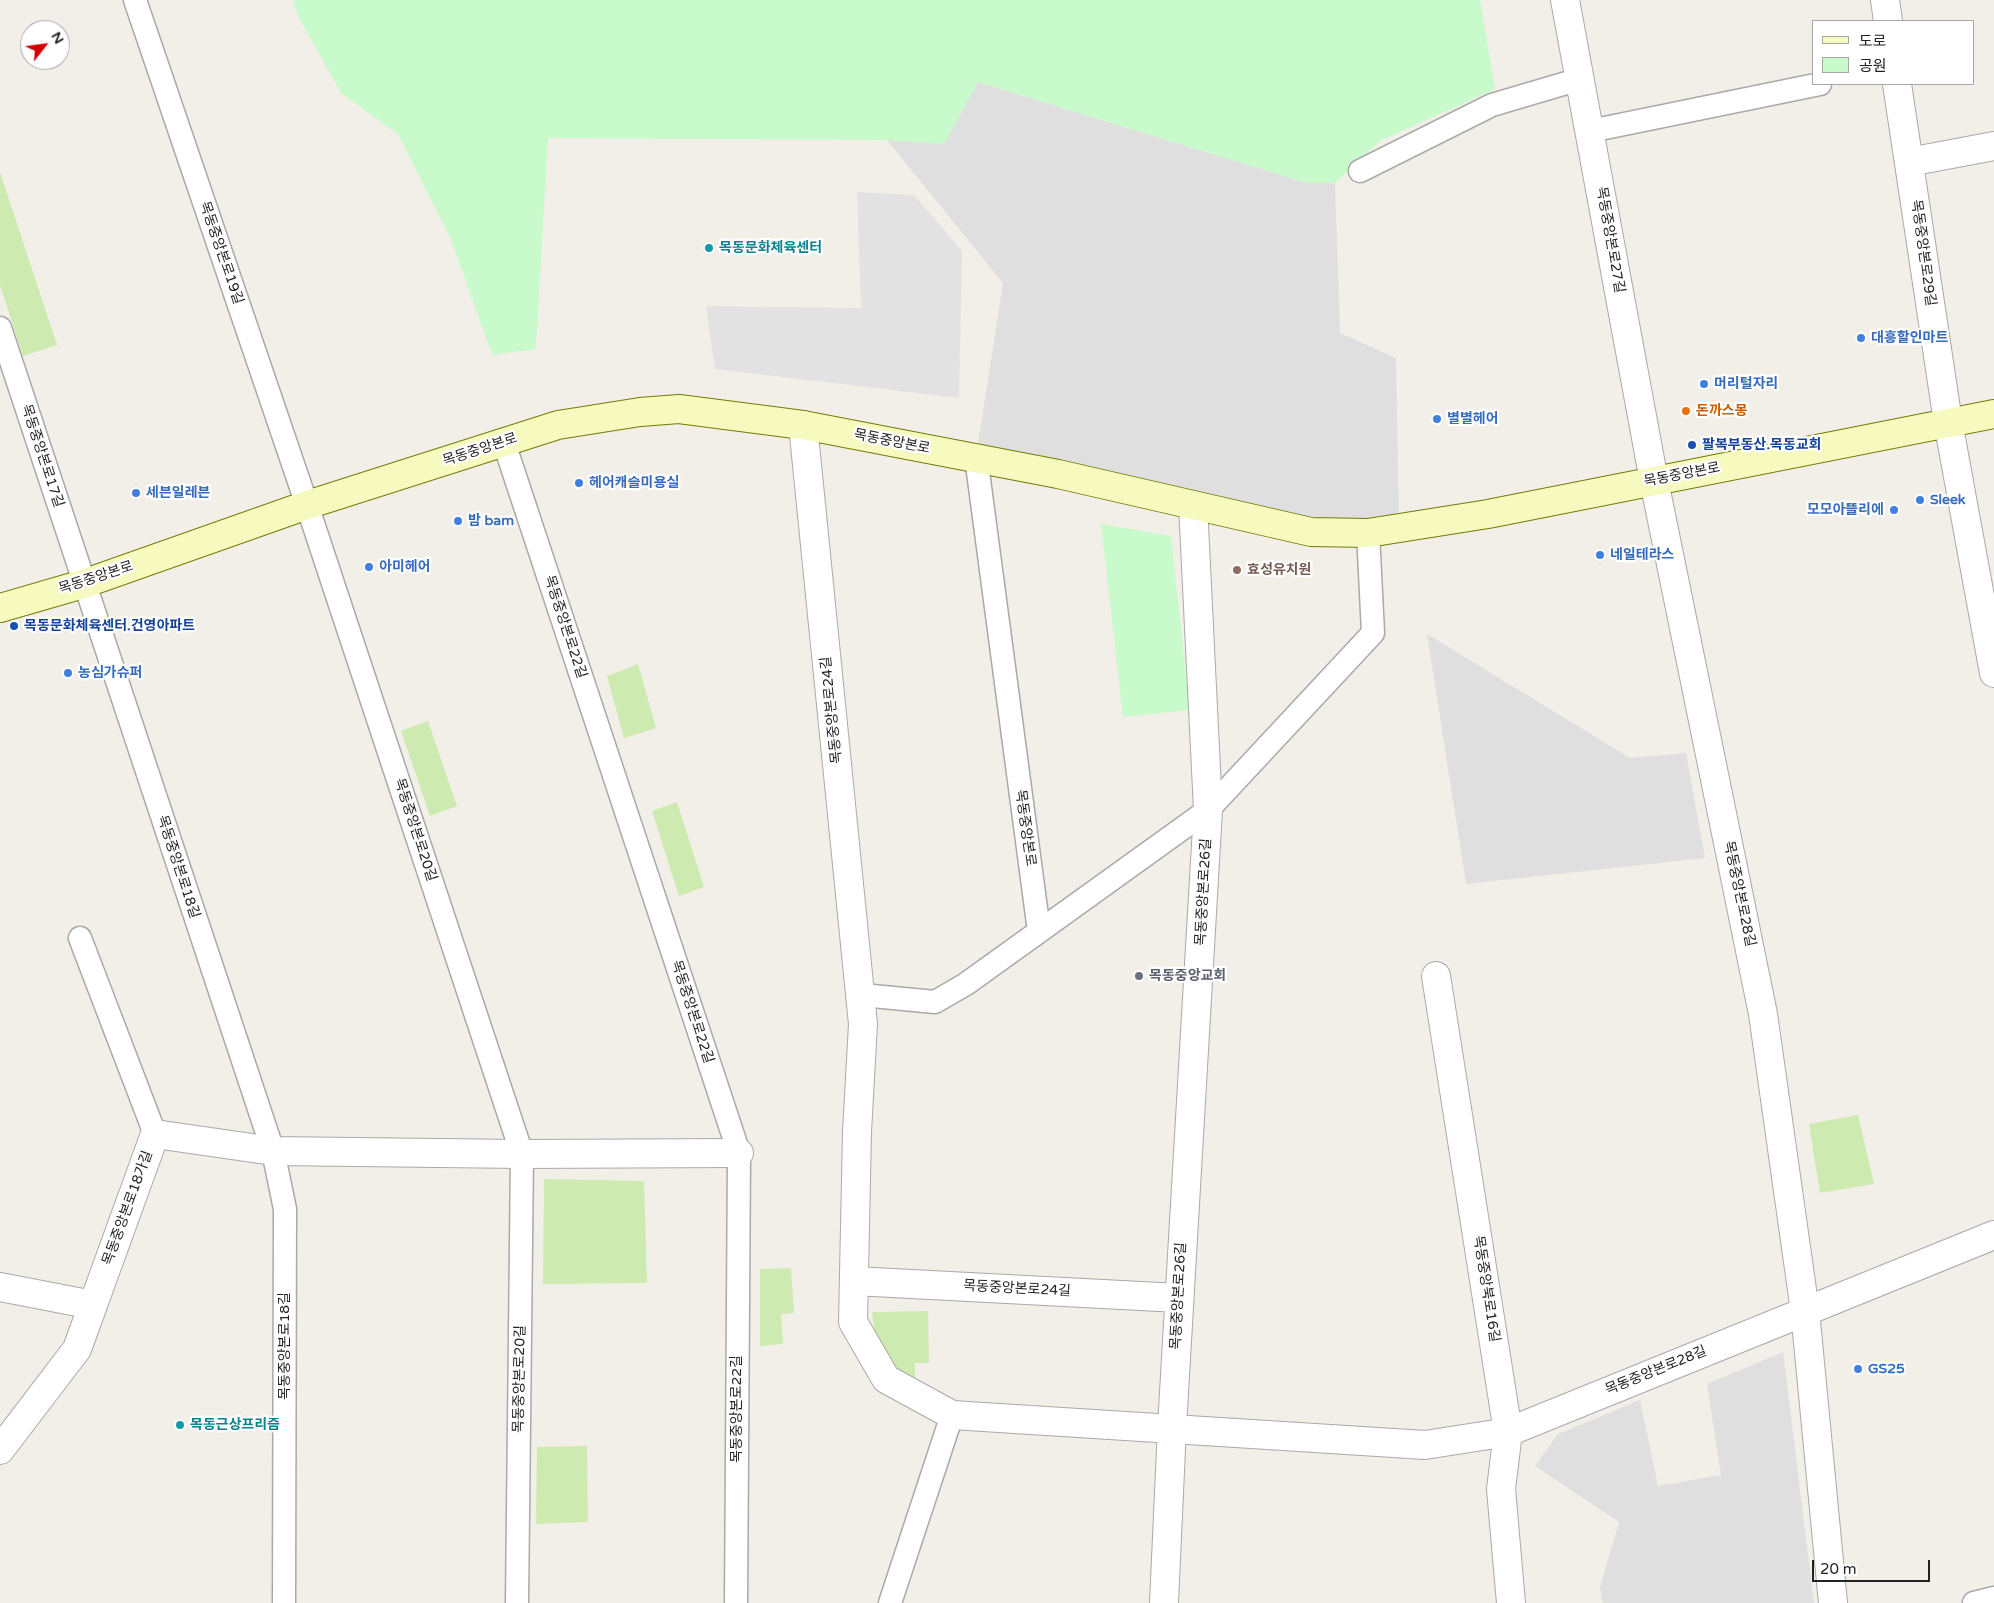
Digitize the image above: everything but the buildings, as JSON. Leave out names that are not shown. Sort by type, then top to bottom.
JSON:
[{"type":"street","name":"목동중앙본로27길","points":[[1565,0],[1654,481]]},
{"type":"street","points":[[1885,0],[1888,20]]},
{"type":"street","name":"목동중앙본로29길","points":[[1897,85],[1948,422],[1994,673]]},
{"type":"street","points":[[1909,162],[1994,146]]},
{"type":"street","name":"목동중앙본로","points":[[0,608],[83,584],[307,505],[558,425],[640,412],[679,409],[803,425],[976,457],[1310,532],[1368,533],[1488,514],[1994,414]]},
{"type":"street","name":"목동중앙본로24길","points":[[803,425],[862,995],[863,1024],[857,1132],[853,1322],[886,1379],[952,1415],[1172,1427]]},
{"type":"street","name":"목동중앙본로28길","points":[[1654,481],[1763,1014],[1805,1311],[1833,1603]]},
{"type":"street","name":"목동중앙본로26길","points":[[1164,1603],[1179,1298],[1208,810],[1193,505]]},
{"type":"street","name":"목동중앙북로16길","points":[[1436,976],[1508,1432],[1501,1489],[1511,1603]]},
{"type":"street","name":"목동중앙본로18가길","points":[[0,1450],[77,1349],[155,1134],[273,1151]]},
{"type":"street","points":[[273,1151],[522,1154],[739,1153]]},
{"type":"street","name":"목동중앙본로28길","points":[[1508,1432],[1994,1235]]},
{"type":"street","name":"목동중앙본로24길","points":[[854,1281],[1179,1298]]},
{"type":"street","points":[[0,1286],[93,1305]]},
{"type":"street","points":[[1172,1427],[1425,1445],[1508,1432]]},
{"type":"lane","name":"목동중앙본로19길","points":[[135,0],[307,505]]},
{"type":"lane","points":[[1360,171],[1492,105],[1580,78]]},
{"type":"lane","points":[[1590,131],[1815,85]]},
{"type":"lane","name":"목동중앙본로17길","points":[[0,328],[83,584]]},
{"type":"lane","name":"목동중앙본로22길","points":[[504,443],[739,1153],[736,1603]]},
{"type":"lane","name":"목동중앙본로","points":[[976,457],[1039,932]]},
{"type":"lane","name":"목동중앙본로20길","points":[[307,505],[522,1154],[517,1603]]},
{"type":"lane","points":[[862,995],[935,1002],[966,984],[1208,810],[1373,633],[1368,533]]},
{"type":"lane","name":"목동중앙본로18길","points":[[83,584],[273,1151],[285,1209],[284,1603]]},
{"type":"lane","points":[[80,938],[155,1134]]},
{"type":"lane","points":[[890,1603],[952,1415]]},
{"type":"lane","points":[[1974,1603],[1994,1598]]},
{"type":"shaded area","points":[[978,82],[1307,183],[1335,183],[1340,333],[1396,358],[1399,528],[1311,532],[976,457],[1003,283],[887,140],[944,143]]},
{"type":"shaded area","points":[[857,192],[914,195],[962,251],[959,398],[715,369],[706,306],[861,308]]},
{"type":"shaded area","points":[[1427,634],[1630,758],[1686,753],[1705,858],[1466,884]]},
{"type":"shaded area","points":[[1783,1352],[1814,1603],[1603,1603],[1600,1587],[1619,1522],[1535,1466],[1558,1434],[1640,1400],[1658,1486],[1721,1475],[1707,1384]]},
{"type":"green space","points":[[293,0],[1480,0],[1495,89],[1380,141],[1335,183],[1307,183],[978,82],[944,144],[887,140],[548,138],[536,349],[492,355],[450,237],[398,134],[341,93],[298,16]]},
{"type":"green space","points":[[0,172],[57,345],[23,356],[0,285]]},
{"type":"green space","points":[[1101,524],[1171,536],[1190,710],[1123,717]]},
{"type":"green space","points":[[638,664],[656,728],[624,738],[607,676]]},
{"type":"green space","points":[[428,721],[457,806],[430,816],[401,731]]},
{"type":"green space","points":[[677,802],[704,887],[679,896],[652,811]]},
{"type":"green space","points":[[1858,1115],[1874,1184],[1820,1193],[1809,1124]]},
{"type":"green space","points":[[544,1179],[644,1181],[647,1283],[543,1284]]},
{"type":"green space","points":[[791,1268],[794,1313],[781,1314],[783,1344],[760,1346],[760,1269]]},
{"type":"green space","points":[[928,1311],[929,1363],[915,1363],[915,1378],[896,1370],[875,1334],[872,1312]]},
{"type":"green space","points":[[587,1446],[588,1522],[536,1524],[537,1447]]},
{"type":"place","name":"목동문화체육센터","points":[[709,248]]},
{"type":"place","name":"대흥할인마트","points":[[1861,338]]},
{"type":"place","name":"머리털자리","points":[[1704,384]]},
{"type":"place","name":"돈까스몽","points":[[1686,411]]},
{"type":"place","name":"별별헤어","points":[[1437,419]]},
{"type":"place","name":"팔복부동산.목동교회","points":[[1692,445]]},
{"type":"place","name":"헤어캐슬미용실","points":[[579,483]]},
{"type":"place","name":"세븐일레븐","points":[[136,493]]},
{"type":"place","name":"Sleek","points":[[1920,500]]},
{"type":"place","name":"모모아뜰리에","points":[[1894,510]]},
{"type":"place","name":"밤 bam","points":[[458,521]]},
{"type":"place","name":"네일테라스","points":[[1600,555]]},
{"type":"place","name":"아미헤어","points":[[369,567]]},
{"type":"place","name":"효성유치원","points":[[1237,570]]},
{"type":"place","name":"목동문화체육센터.건영아파트","points":[[14,626]]},
{"type":"place","name":"농심가슈퍼","points":[[68,673]]},
{"type":"place","name":"목동중앙교회","points":[[1139,976]]},
{"type":"place","name":"GS25","points":[[1858,1369]]},
{"type":"place","name":"목동근상프리즘","points":[[180,1425]]}]
